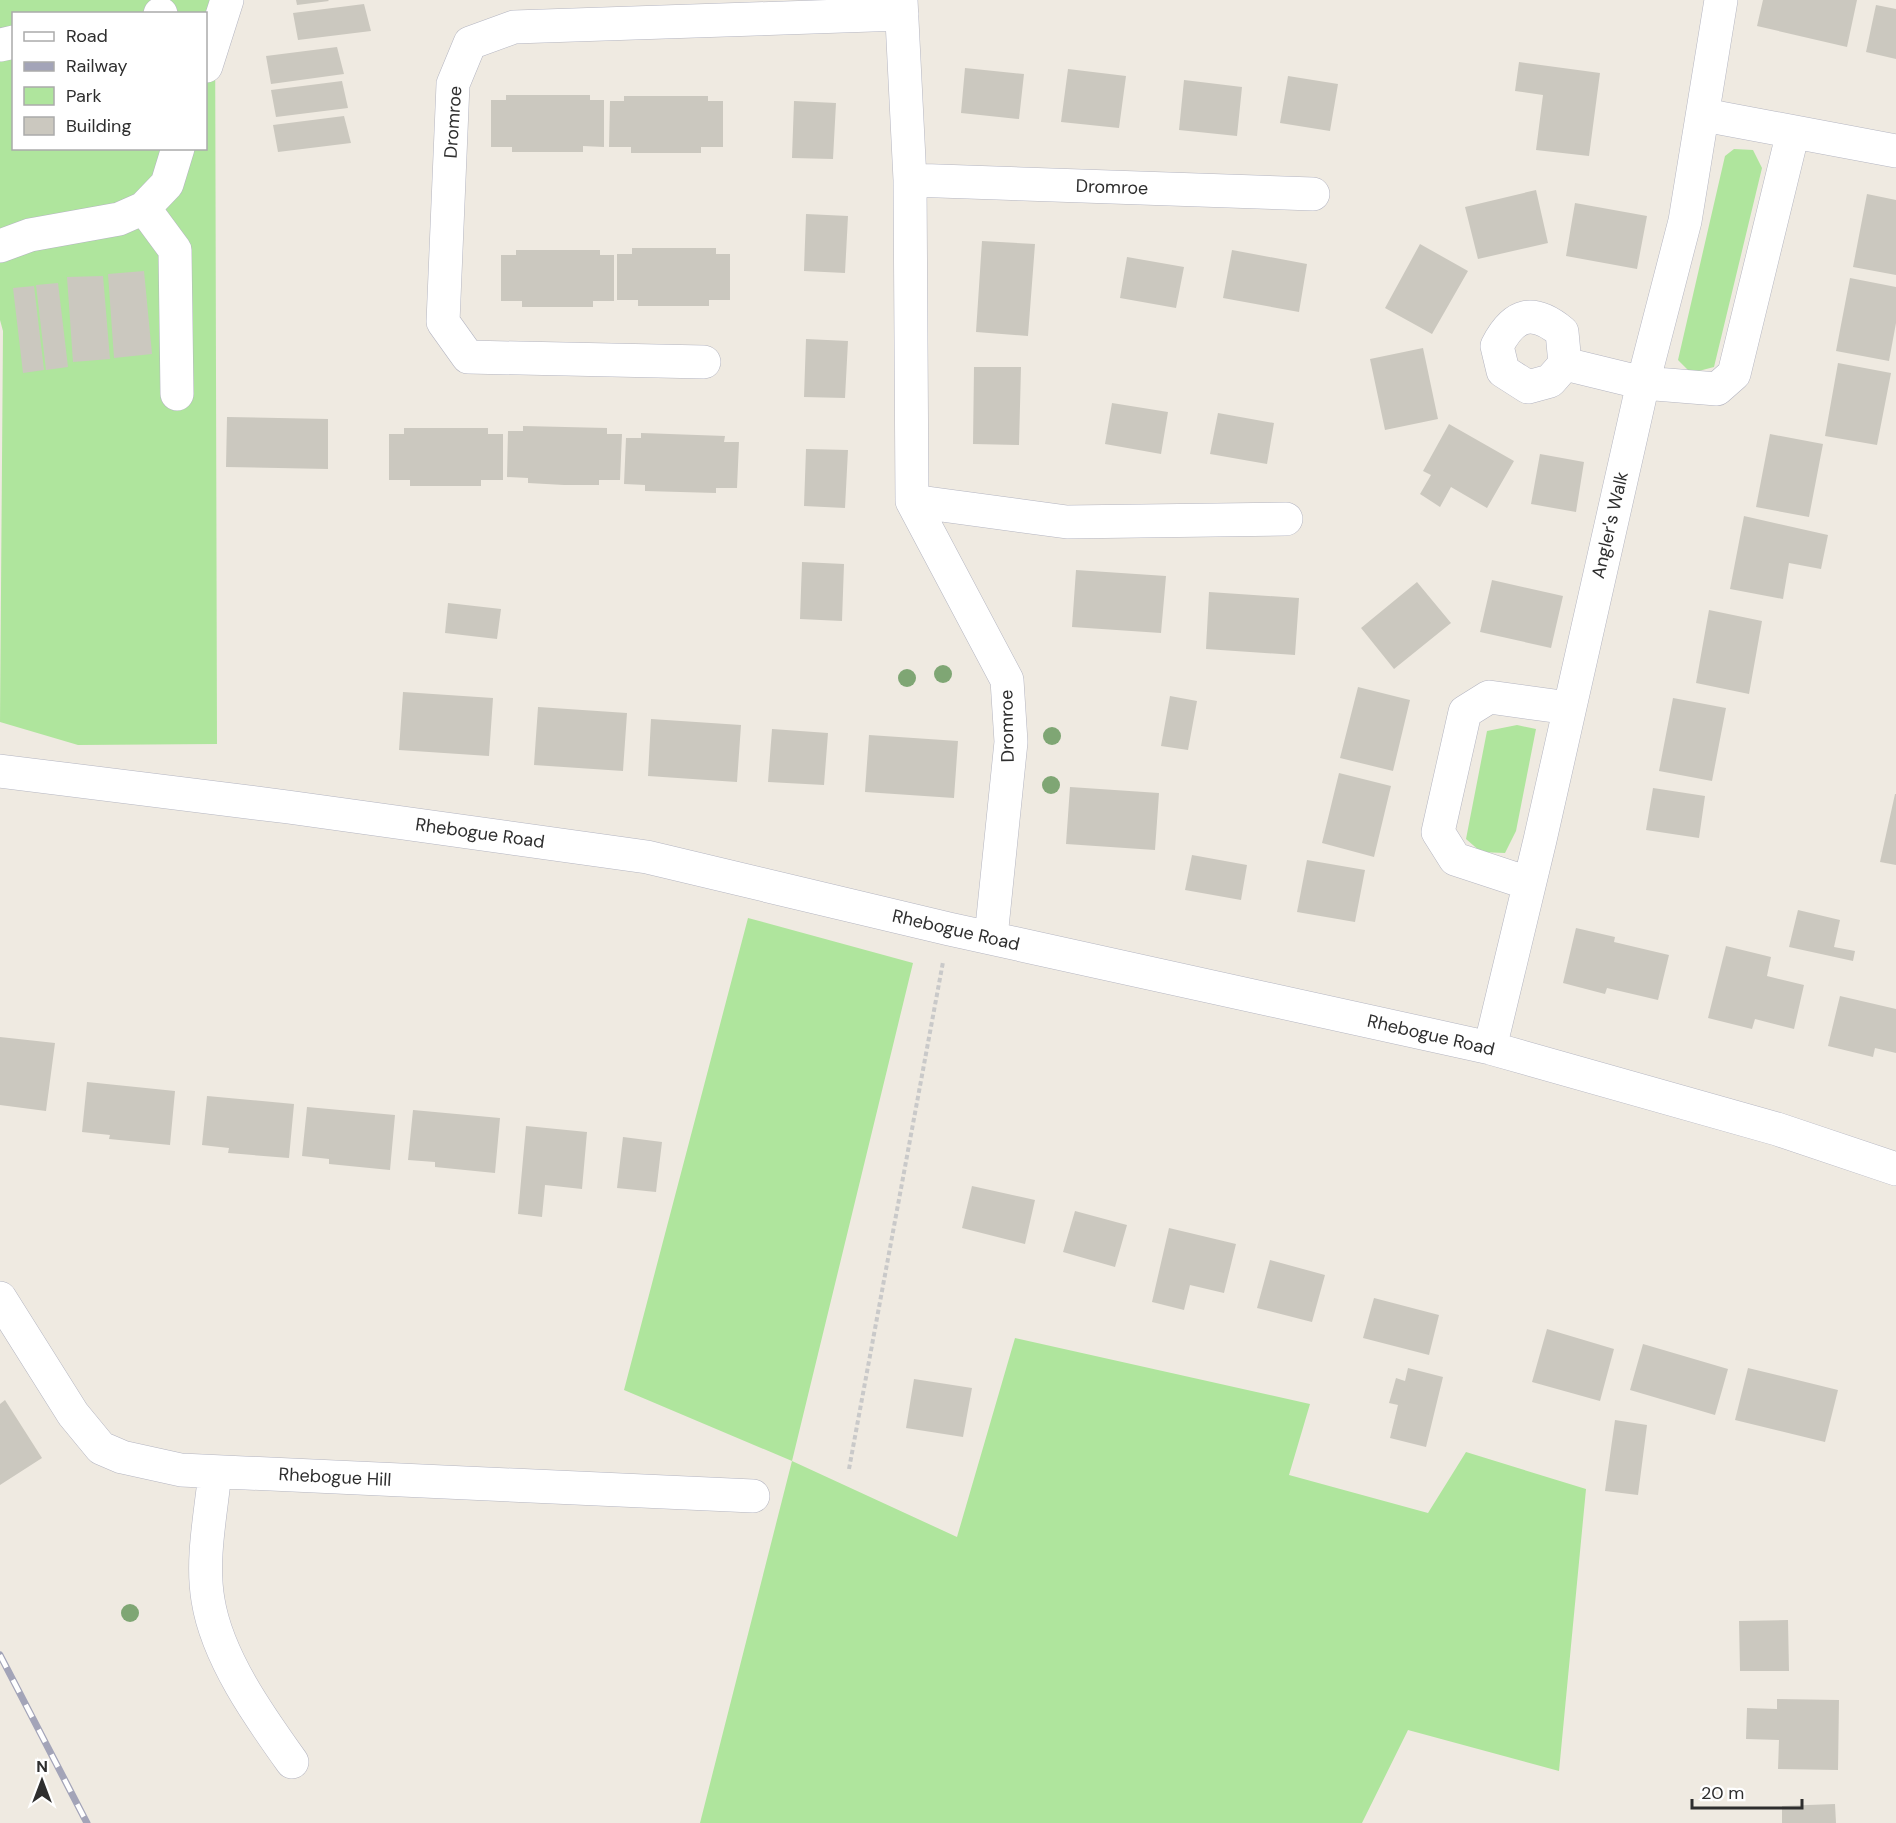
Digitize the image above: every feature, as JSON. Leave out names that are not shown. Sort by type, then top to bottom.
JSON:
[{"type":"street","points":[[207,59],[211,29],[227,0]]},
{"type":"street","name":"Angler's Walk","points":[[1490,1048],[1540,840],[1643,382],[1685,221],[1721,0]]},
{"type":"street","name":"Dromroe","points":[[704,362],[468,357],[443,322],[453,84],[470,43],[514,27],[902,7],[910,180],[912,501],[1007,680],[1011,742],[990,938]]},
{"type":"street","points":[[1704,115],[1896,151]]},
{"type":"street","points":[[1565,364],[1643,382],[1717,389],[1734,374],[1793,132]]},
{"type":"street","points":[[0,246],[30,235],[119,219],[144,208],[167,184],[177,150]]},
{"type":"street","name":"Dromroe","points":[[910,180],[1313,194]]},
{"type":"street","points":[[144,208],[175,250],[177,394]]},
{"type":"street","points":[[912,501],[1067,522],[1286,519]]},
{"type":"street","points":[[1528,883],[1455,859],[1438,832],[1465,712],[1489,697],[1569,708]]},
{"type":"street","name":"Rhebogue Road","points":[[0,771],[288,807],[647,857],[949,929],[1490,1048],[1777,1129],[1896,1169]]},
{"type":"street","name":"Rhebogue Hill","points":[[0,1298],[73,1414],[101,1448],[122,1457],[181,1470],[753,1496]]},
{"type":"street","points":[[215,1472],[207,1546],[208,1600],[223,1648],[257,1713],[292,1762]]},
{"type":"path","points":[[849,1469],[949,929]]},
{"type":"green space","points":[[0,0],[215,0],[217,744],[78,745],[0,722],[3,331],[0,320]]},
{"type":"green space","points":[[1734,149],[1753,150],[1762,168],[1714,367],[1691,373],[1678,360],[1725,156]]},
{"type":"green space","points":[[1517,725],[1536,729],[1516,831],[1505,853],[1481,852],[1466,839],[1487,731]]},
{"type":"green space","points":[[748,918],[913,963],[792,1461],[624,1390]]},
{"type":"green space","points":[[1015,1338],[1310,1404],[1289,1475],[1428,1513],[1466,1452],[1586,1489],[1559,1771],[1408,1730],[1362,1823],[700,1823],[792,1461],[957,1537]]},
{"type":"building","points":[[296,0],[328,0],[329,1],[297,5]]},
{"type":"building","points":[[1763,0],[1857,0],[1847,47],[1757,26]]},
{"type":"building","points":[[364,4],[371,31],[298,40],[293,13]]},
{"type":"building","points":[[1876,5],[1896,9],[1896,59],[1866,52]]},
{"type":"building","points":[[337,47],[344,74],[271,84],[266,56]]},
{"type":"building","points":[[1519,62],[1600,73],[1589,156],[1536,150],[1543,95],[1515,91]]},
{"type":"building","points":[[965,68],[1024,74],[1019,119],[961,113]]},
{"type":"building","points":[[1068,69],[1126,76],[1119,128],[1061,122]]},
{"type":"building","points":[[1288,76],[1338,84],[1330,131],[1280,123]]},
{"type":"building","points":[[1184,80],[1242,87],[1237,136],[1179,130]]},
{"type":"building","points":[[342,81],[348,108],[276,117],[271,90]]},
{"type":"building","points":[[506,95],[590,95],[590,100],[604,100],[604,147],[583,146],[583,152],[512,152],[512,147],[491,147],[491,100],[506,100]]},
{"type":"building","points":[[624,96],[708,96],[708,101],[723,101],[723,147],[701,147],[701,153],[631,153],[631,147],[609,147],[610,101],[624,101]]},
{"type":"building","points":[[794,101],[836,103],[833,159],[792,158]]},
{"type":"building","points":[[344,116],[351,143],[278,152],[273,125]]},
{"type":"building","points":[[1536,190],[1548,243],[1478,259],[1465,207]]},
{"type":"building","points":[[1867,194],[1896,200],[1896,275],[1853,267]]},
{"type":"building","points":[[1575,203],[1647,216],[1637,269],[1566,256]]},
{"type":"building","points":[[806,214],[848,216],[845,273],[804,271]]},
{"type":"building","points":[[982,241],[1035,244],[1028,336],[976,332]]},
{"type":"building","points":[[1420,244],[1468,271],[1432,334],[1385,308]]},
{"type":"building","points":[[632,248],[716,248],[716,254],[730,254],[730,300],[709,300],[709,306],[638,306],[638,300],[617,300],[617,254],[632,254]]},
{"type":"building","points":[[516,250],[600,250],[600,255],[614,255],[614,301],[593,301],[593,307],[522,307],[522,301],[501,301],[501,255],[516,255]]},
{"type":"building","points":[[1232,250],[1307,264],[1299,312],[1223,298]]},
{"type":"building","points":[[1127,257],[1184,267],[1176,308],[1120,298]]},
{"type":"building","points":[[144,271],[152,354],[114,358],[108,274]]},
{"type":"building","points":[[103,276],[110,359],[73,362],[67,277]]},
{"type":"building","points":[[1850,278],[1896,287],[1896,323],[1889,361],[1836,351]]},
{"type":"building","points":[[58,283],[68,367],[46,370],[36,285]]},
{"type":"building","points":[[34,286],[44,370],[23,373],[13,288]]},
{"type":"building","points":[[806,339],[848,341],[845,398],[804,397]]},
{"type":"building","points":[[1423,348],[1438,419],[1385,430],[1370,359]]},
{"type":"building","points":[[1838,363],[1891,373],[1877,445],[1825,436]]},
{"type":"building","points":[[974,367],[1021,367],[1019,445],[973,444]]},
{"type":"building","points":[[1112,403],[1168,412],[1161,454],[1105,444]]},
{"type":"building","points":[[1218,413],[1274,423],[1267,464],[1210,454]]},
{"type":"building","points":[[227,417],[328,419],[328,469],[226,467]]},
{"type":"building","points":[[1449,424],[1514,461],[1487,508],[1451,487],[1440,507],[1420,494],[1431,475],[1423,471]]},
{"type":"building","points":[[523,426],[607,428],[607,434],[622,434],[620,480],[599,480],[599,485],[564,485],[528,483],[528,478],[507,477],[508,431],[523,431]]},
{"type":"building","points":[[404,428],[488,428],[488,434],[503,434],[503,480],[481,480],[481,486],[410,486],[410,480],[389,480],[389,434],[404,434]]},
{"type":"building","points":[[641,433],[725,436],[724,442],[739,442],[737,488],[716,488],[716,493],[645,491],[645,485],[624,484],[626,438],[641,438]]},
{"type":"building","points":[[1770,434],[1823,444],[1809,517],[1756,507]]},
{"type":"building","points":[[806,449],[848,450],[845,508],[804,506]]},
{"type":"building","points":[[1540,454],[1584,462],[1576,512],[1531,504]]},
{"type":"building","points":[[1744,516],[1828,535],[1821,569],[1789,563],[1783,599],[1730,589]]},
{"type":"building","points":[[802,562],[844,564],[842,621],[800,619]]},
{"type":"building","points":[[1076,570],[1166,576],[1161,633],[1072,627]]},
{"type":"building","points":[[1492,580],[1563,596],[1551,648],[1480,632]]},
{"type":"building","points":[[1417,582],[1451,623],[1394,669],[1361,628]]},
{"type":"building","points":[[1209,592],[1299,598],[1295,655],[1206,649]]},
{"type":"building","points":[[448,603],[501,609],[497,639],[445,633]]},
{"type":"building","points":[[1709,610],[1762,621],[1749,694],[1696,683]]},
{"type":"building","points":[[1358,687],[1410,700],[1393,771],[1340,758]]},
{"type":"building","points":[[403,692],[493,698],[489,756],[399,750]]},
{"type":"building","points":[[1170,696],[1197,701],[1188,750],[1161,746]]},
{"type":"building","points":[[1673,698],[1726,708],[1712,781],[1659,771]]},
{"type":"building","points":[[538,707],[627,713],[623,771],[534,765]]},
{"type":"building","points":[[651,719],[741,725],[737,782],[648,776]]},
{"type":"building","points":[[772,729],[828,733],[824,785],[768,782]]},
{"type":"building","points":[[869,735],[958,741],[954,798],[865,792]]},
{"type":"building","points":[[1339,773],[1391,786],[1374,857],[1322,843]]},
{"type":"building","points":[[1070,787],[1159,793],[1155,850],[1066,844]]},
{"type":"building","points":[[1653,788],[1705,796],[1699,838],[1646,830]]},
{"type":"building","points":[[1896,794],[1896,865],[1880,862]]},
{"type":"building","points":[[1192,855],[1247,865],[1241,900],[1185,890]]},
{"type":"building","points":[[1307,860],[1365,870],[1355,922],[1297,912]]},
{"type":"building","points":[[1798,910],[1840,920],[1834,947],[1855,951],[1853,961],[1789,947]]},
{"type":"building","points":[[1576,928],[1615,937],[1614,942],[1669,955],[1658,1000],[1607,988],[1605,994],[1563,983]]},
{"type":"building","points":[[1726,946],[1771,957],[1767,976],[1804,985],[1794,1029],[1755,1019],[1752,1029],[1708,1018]]},
{"type":"building","points":[[1840,996],[1896,1009],[1896,1053],[1875,1048],[1873,1057],[1828,1046]]},
{"type":"building","points":[[0,1037],[55,1043],[46,1111],[0,1105]]},
{"type":"building","points":[[87,1082],[175,1091],[170,1145],[109,1139],[110,1135],[82,1132]]},
{"type":"building","points":[[207,1096],[294,1104],[289,1158],[228,1153],[229,1148],[202,1145]]},
{"type":"building","points":[[307,1107],[395,1115],[390,1170],[329,1164],[329,1159],[302,1156]]},
{"type":"building","points":[[413,1110],[500,1118],[495,1173],[435,1167],[435,1162],[408,1160]]},
{"type":"building","points":[[526,1126],[587,1132],[582,1189],[545,1185],[542,1217],[518,1214]]},
{"type":"building","points":[[623,1137],[662,1142],[656,1192],[617,1188]]},
{"type":"building","points":[[972,1186],[1035,1200],[1025,1244],[962,1228]]},
{"type":"building","points":[[1075,1211],[1127,1225],[1115,1267],[1063,1252]]},
{"type":"building","points":[[1169,1228],[1236,1244],[1224,1293],[1190,1285],[1184,1310],[1152,1302]]},
{"type":"building","points":[[1270,1260],[1325,1275],[1312,1322],[1257,1308]]},
{"type":"building","points":[[1374,1298],[1439,1315],[1429,1355],[1363,1338]]},
{"type":"building","points":[[1547,1329],[1614,1349],[1600,1401],[1532,1382]]},
{"type":"building","points":[[1643,1344],[1728,1369],[1715,1415],[1630,1390]]},
{"type":"building","points":[[1408,1368],[1443,1377],[1426,1447],[1390,1438],[1398,1405],[1389,1403],[1396,1378],[1405,1381]]},
{"type":"building","points":[[1748,1368],[1838,1390],[1825,1442],[1735,1420]]},
{"type":"building","points":[[914,1379],[972,1388],[963,1437],[906,1428]]},
{"type":"building","points":[[5,1400],[42,1458],[0,1485],[0,1404]]},
{"type":"building","points":[[1615,1420],[1647,1425],[1638,1495],[1605,1491]]},
{"type":"building","points":[[1788,1620],[1789,1671],[1740,1671],[1739,1621]]},
{"type":"building","points":[[1777,1699],[1839,1700],[1838,1770],[1778,1769],[1779,1740],[1746,1739],[1747,1708],[1777,1709]]},
{"type":"building","points":[[1835,1804],[1836,1823],[1782,1823],[1782,1806]]},
{"type":"railway","points":[[0,1655],[87,1823]]}]
